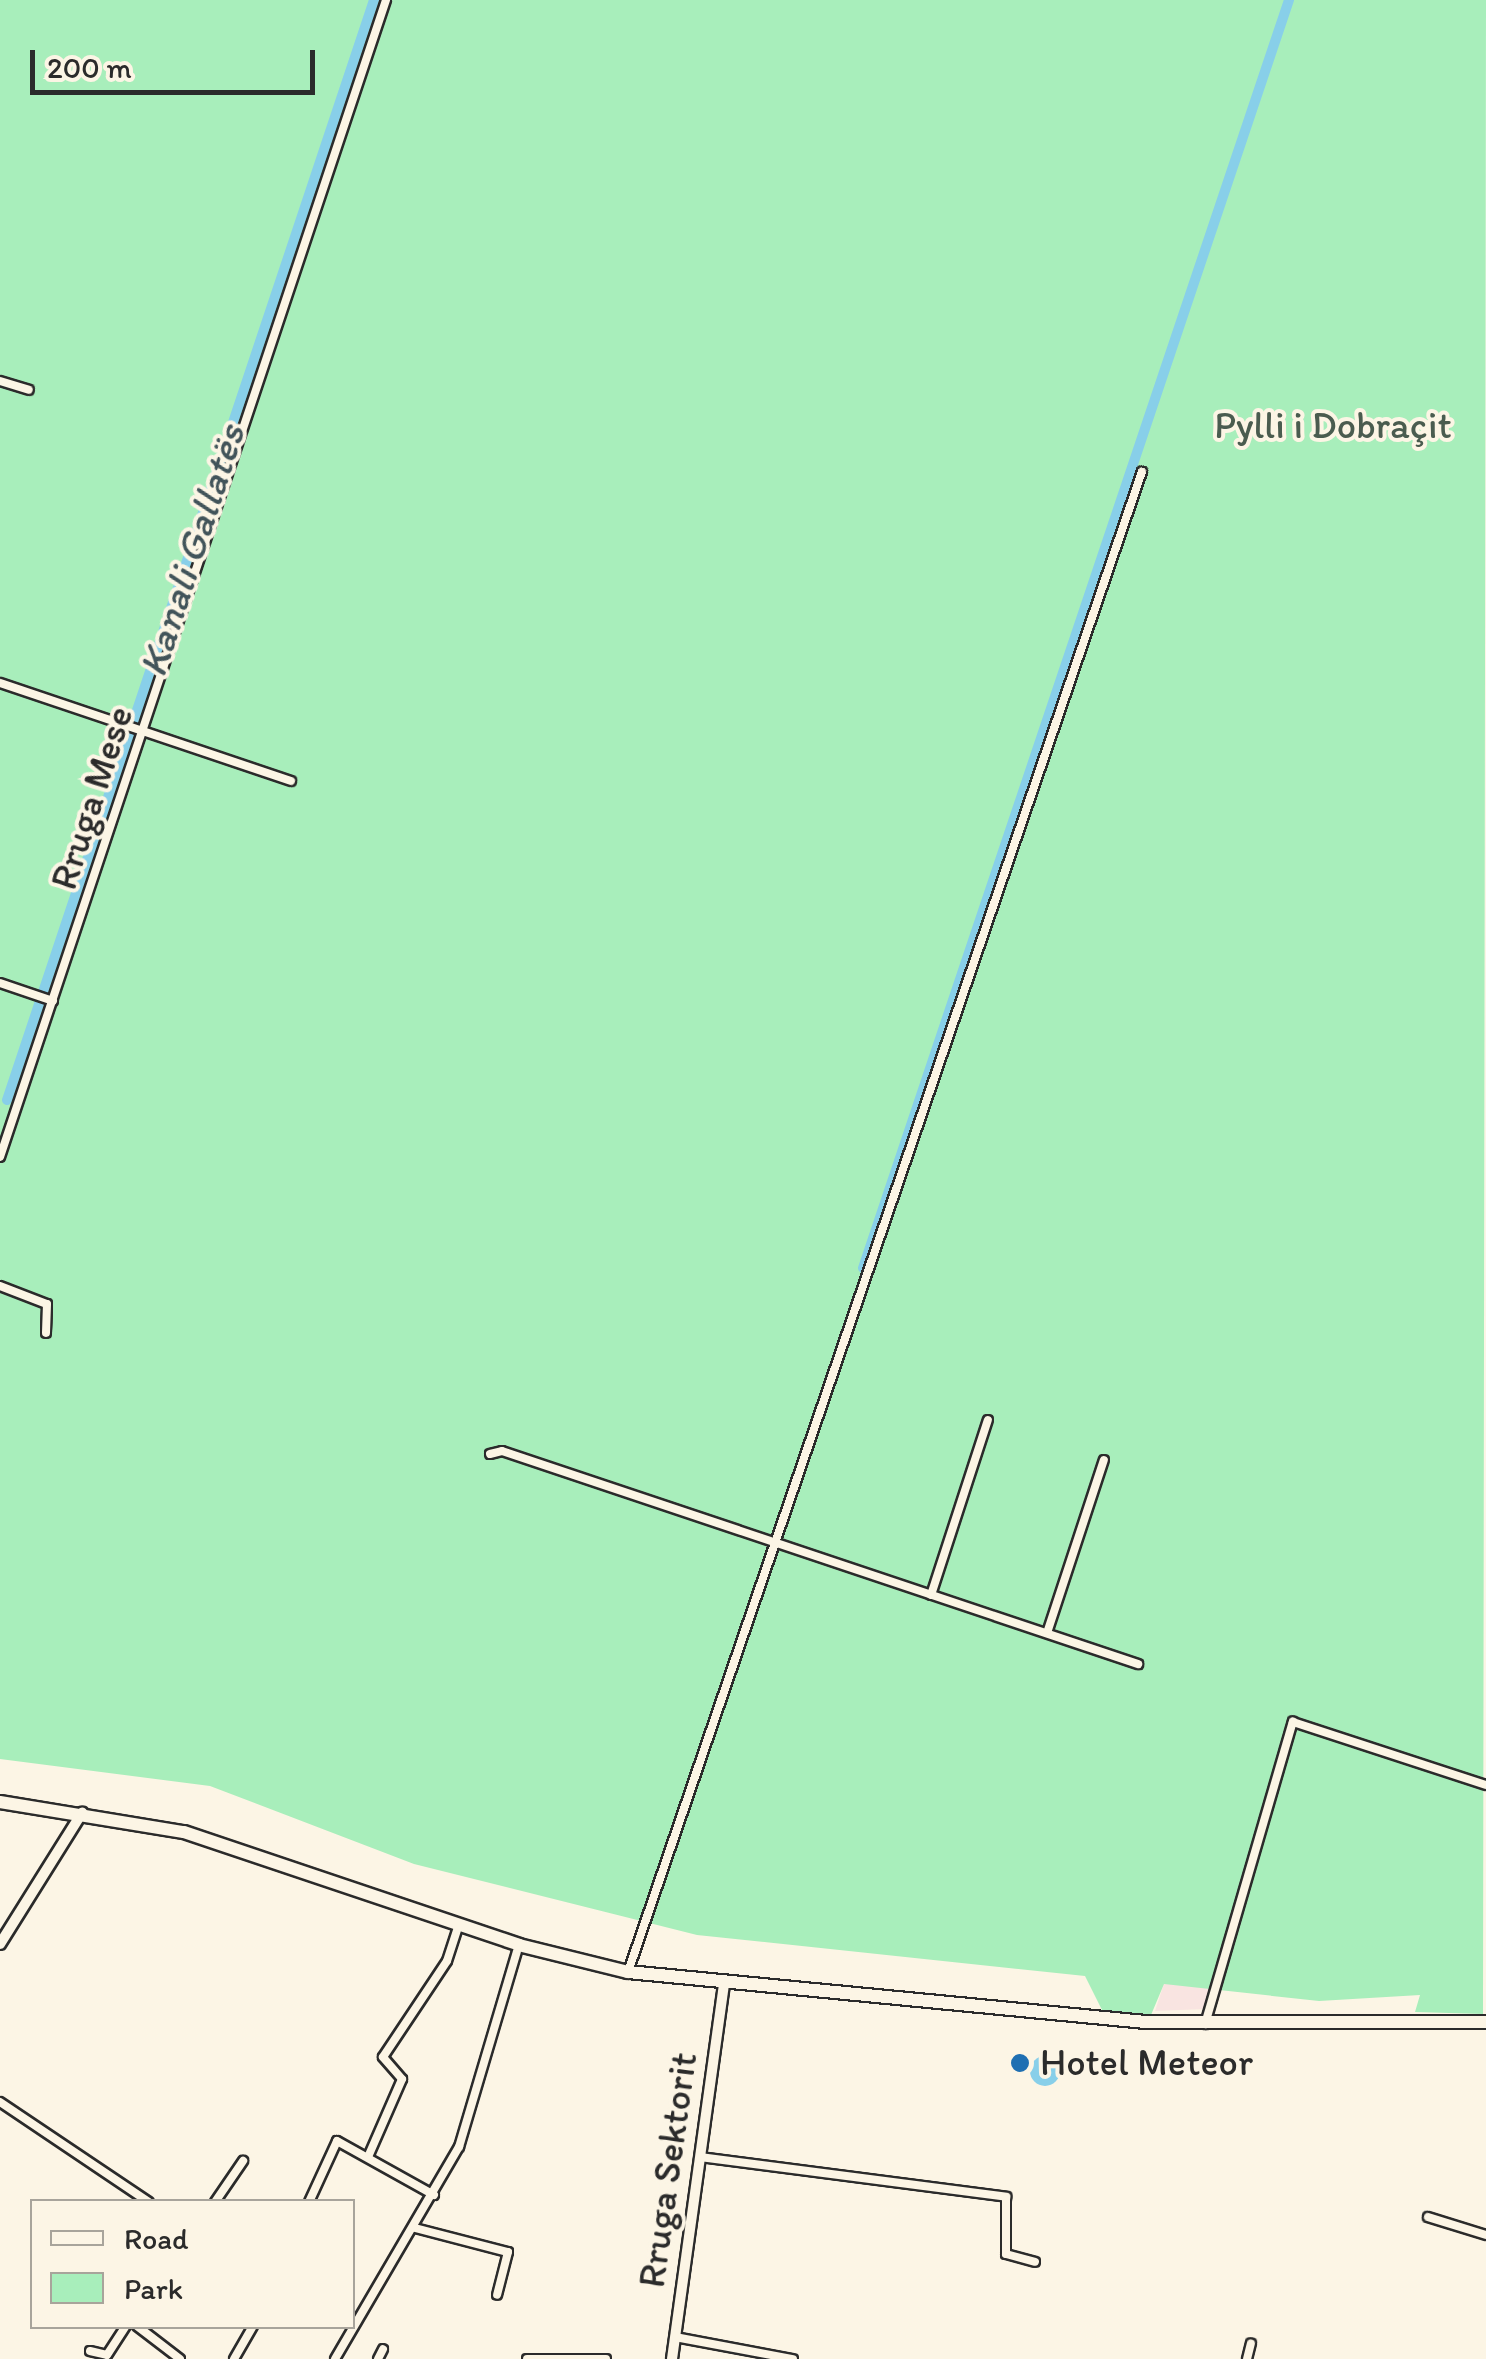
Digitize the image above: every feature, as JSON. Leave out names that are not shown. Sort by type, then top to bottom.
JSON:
[{"type":"main road","points":[[0,1802],[82,1813],[211,1840],[350,1888],[628,1972],[724,1986],[1204,2025],[1486,2022]]},
{"type":"main road","points":[[350,1888],[517,1951],[724,1986]]},
{"type":"street","name":"Rruga Mese","points":[[0,1157],[49,999],[386,0]]},
{"type":"street","points":[[0,381],[29,390]]},
{"type":"street","points":[[628,1972],[778,1545],[1142,472]]},
{"type":"street","points":[[0,683],[140,733],[291,780]]},
{"type":"street","points":[[0,984],[49,999]]},
{"type":"street","points":[[0,1286],[47,1304],[46,1333]]},
{"type":"street","points":[[931,1595],[988,1420]]},
{"type":"street","points":[[490,1454],[502,1450],[1138,1664]]},
{"type":"street","points":[[1047,1634],[1104,1460]]},
{"type":"street","points":[[1204,2025],[1293,1722],[1486,1785]]},
{"type":"street","points":[[0,1944],[82,1813]]},
{"type":"street","points":[[368,2158],[402,2079],[382,2056],[447,1962],[457,1930]]},
{"type":"street","points":[[339,2357],[434,2196],[472,2114],[517,1951]]},
{"type":"street","name":"Rruga Sektorit","points":[[672,2359],[724,1986]]},
{"type":"street","points":[[0,2102],[144,2199]]},
{"type":"street","points":[[309,2199],[337,2141],[434,2196]]},
{"type":"street","points":[[700,2157],[1006,2197],[1006,2254],[1036,2262]]},
{"type":"street","points":[[217,2199],[243,2161]]},
{"type":"street","points":[[1428,2216],[1486,2236]]},
{"type":"street","points":[[415,2228],[508,2252],[497,2295]]},
{"type":"street","points":[[90,2351],[107,2355],[124,2329]]},
{"type":"street","points":[[141,2329],[180,2359]]},
{"type":"street","points":[[234,2359],[250,2329]]},
{"type":"street","points":[[675,2336],[794,2359]]},
{"type":"street","points":[[1247,2359],[1251,2342]]},
{"type":"street","points":[[378,2359],[383,2349]]},
{"type":"street","points":[[527,2359],[606,2359]]},
{"type":"shaded area","points":[[1192,1898],[1236,1914],[1206,2009],[1155,2011]]},
{"type":"green space","name":"Pylli i Dobraçit","points":[[0,0],[1486,0],[1483,2014],[1415,2012],[1420,1995],[1319,2001],[1164,1984],[1151,2015],[1102,2010],[1085,1976],[697,1935],[414,1864],[210,1786],[0,1759]]},
{"type":"water","points":[[1045,2056],[1059,2065],[1060,2071],[1051,2085],[1045,2086],[1031,2077],[1030,2071],[1039,2057]]},
{"type":"waterway","name":"Kanali Gallatës","points":[[7,1100],[374,0]]},
{"type":"waterway","points":[[863,1268],[1289,0]]},
{"type":"place","name":"Hotel Meteor","points":[[1020,2063]]}]
